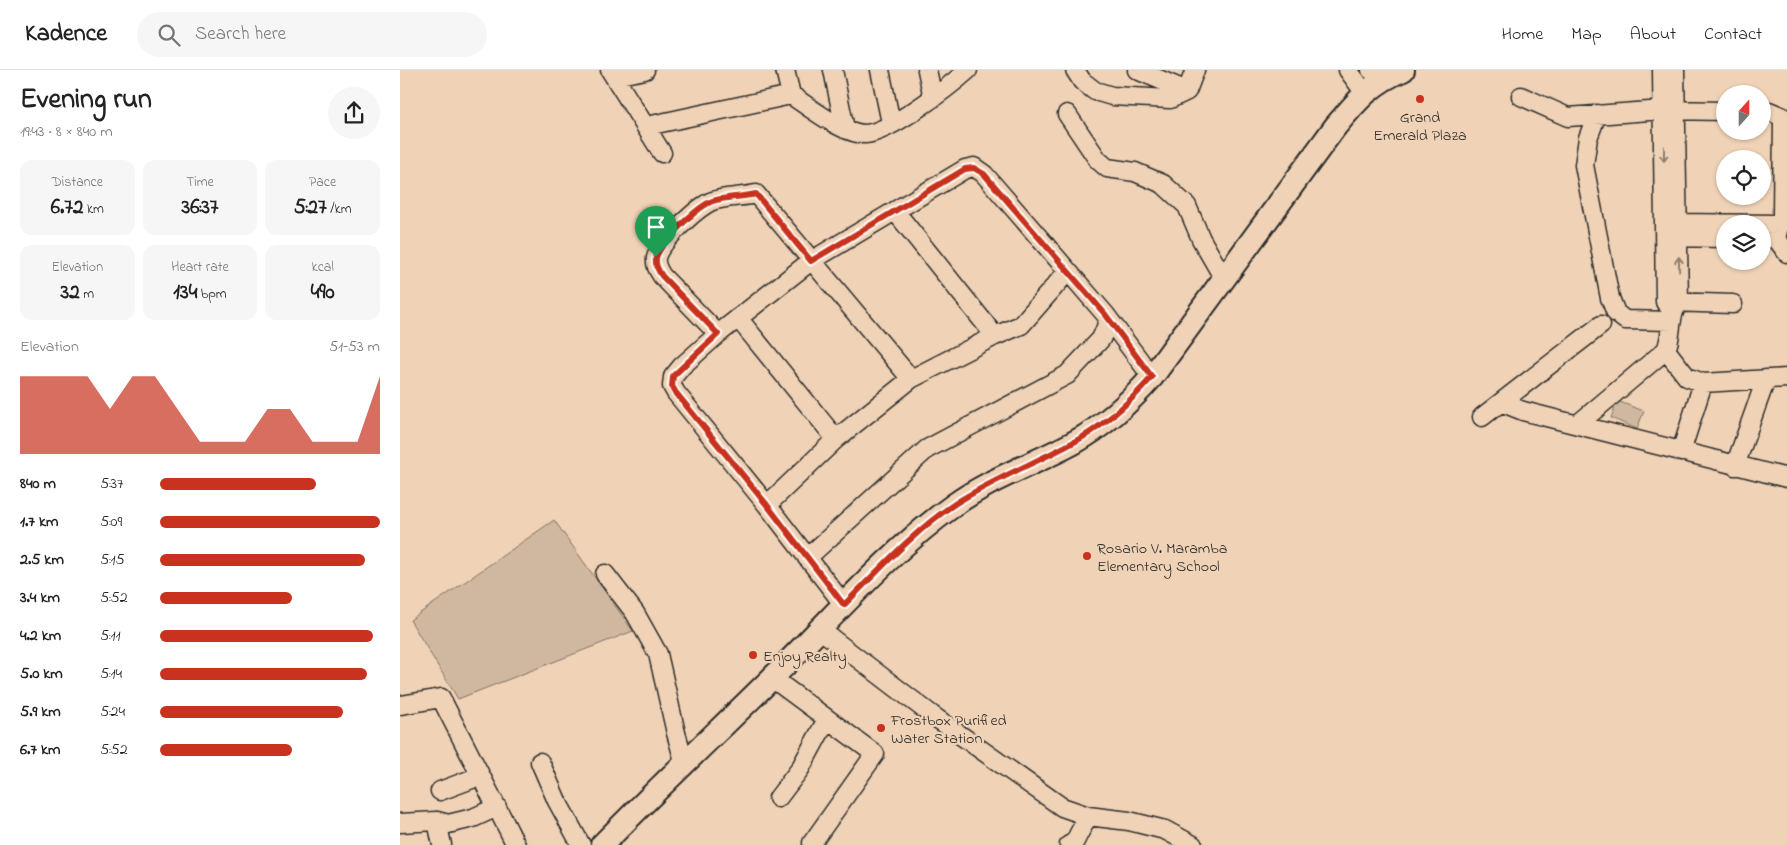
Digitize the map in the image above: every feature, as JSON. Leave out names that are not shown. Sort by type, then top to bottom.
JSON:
[{"type":"main road","points":[[602,845],[684,761],[772,678],[818,628],[925,528],[955,504],[989,484],[1076,441],[1124,406],[1152,377],[1335,127],[1364,92],[1389,72]]},
{"type":"street","points":[[645,70],[612,73],[647,126],[662,153]]},
{"type":"street","points":[[785,70],[791,95],[845,129],[864,134],[891,124],[933,98],[968,70]]},
{"type":"street","points":[[833,70],[845,129]]},
{"type":"street","points":[[880,70],[891,124]]},
{"type":"street","points":[[927,70],[933,98]]},
{"type":"street","points":[[1075,70],[1082,81],[1095,91],[1112,96],[1170,99],[1187,91],[1195,70]]},
{"type":"street","points":[[1137,70],[1187,91]]},
{"type":"street","points":[[1348,70],[1364,92]]},
{"type":"street","points":[[1662,70],[1669,111],[1671,322],[1687,376],[1703,383],[1787,378]]},
{"type":"street","points":[[1669,111],[1675,70]]},
{"type":"street","points":[[647,126],[791,95]]},
{"type":"street","points":[[1521,96],[1568,117],[1588,138]]},
{"type":"street","points":[[1568,117],[1669,111],[1716,111]]},
{"type":"street","points":[[1771,112],[1783,118],[1779,227],[1787,253]]},
{"type":"street","points":[[1067,114],[1098,160],[1107,168],[1135,172],[1163,184],[1187,206],[1202,239],[1224,279]]},
{"type":"street","points":[[1597,114],[1588,138],[1584,165],[1610,298],[1616,313],[1624,320],[1671,322],[1733,304]]},
{"type":"street","points":[[844,605],[672,386],[673,376],[682,366],[718,334],[811,261],[965,169],[974,168],[984,174],[1110,320],[1152,377]]},
{"type":"street","points":[[718,334],[662,276],[656,267],[656,257],[661,248],[692,215],[711,201],[756,194],[911,379]]},
{"type":"street","points":[[895,211],[995,336]]},
{"type":"street","points":[[1671,230],[1779,227]]},
{"type":"street","points":[[1671,230],[1716,237]]},
{"type":"street","points":[[767,505],[836,439],[911,379],[995,336],[1021,325],[1068,271]]},
{"type":"street","points":[[738,318],[836,439]]},
{"type":"street","points":[[807,558],[927,449],[1067,375],[1101,339],[1110,320]]},
{"type":"street","points":[[1578,424],[1671,322]]},
{"type":"street","points":[[1482,417],[1503,403],[1601,325]]},
{"type":"street","points":[[1735,466],[1766,379]]},
{"type":"street","points":[[1682,452],[1703,383]]},
{"type":"street","points":[[1503,403],[1524,411],[1787,478]]},
{"type":"street","points":[[605,574],[635,613],[658,654],[684,761]]},
{"type":"street","points":[[818,628],[932,715],[1062,808],[1088,816],[1129,821],[1165,830],[1193,845]]},
{"type":"street","points":[[772,678],[875,754],[812,843]]},
{"type":"street","points":[[401,705],[441,698],[516,845]]},
{"type":"street","points":[[778,798],[800,769],[827,719]]},
{"type":"street","points":[[540,762],[557,801],[581,845]]},
{"type":"street","points":[[440,791],[480,776]]},
{"type":"street","points":[[400,823],[437,821],[448,824],[473,818],[497,807]]},
{"type":"street","points":[[1069,845],[1074,843],[1088,816]]},
{"type":"street","points":[[437,821],[442,845]]},
{"type":"shaded area","points":[[1617,401],[1644,411],[1637,429],[1611,418]]},
{"type":"shaded area","points":[[554,520],[633,631],[458,699],[410,620]]},
{"type":"place","name":"Grand Emerald Plaza","points":[[1420,99]]},
{"type":"place","name":"Rosario V. Maramba Elementary School","points":[[1087,556]]},
{"type":"place","name":"Enjoy Realty","points":[[753,655]]},
{"type":"place","name":"Frostbox Purified Water Station","points":[[881,728]]},
{"type":"route","points":[[974,168],[984,174],[1105,314],[1152,377],[1124,406],[1076,441],[989,484],[955,504],[925,528],[844,605],[672,386],[673,376],[718,334],[662,276],[656,267],[656,257],[661,248],[692,215],[711,201],[756,194],[811,261],[965,169],[974,168]]}]
